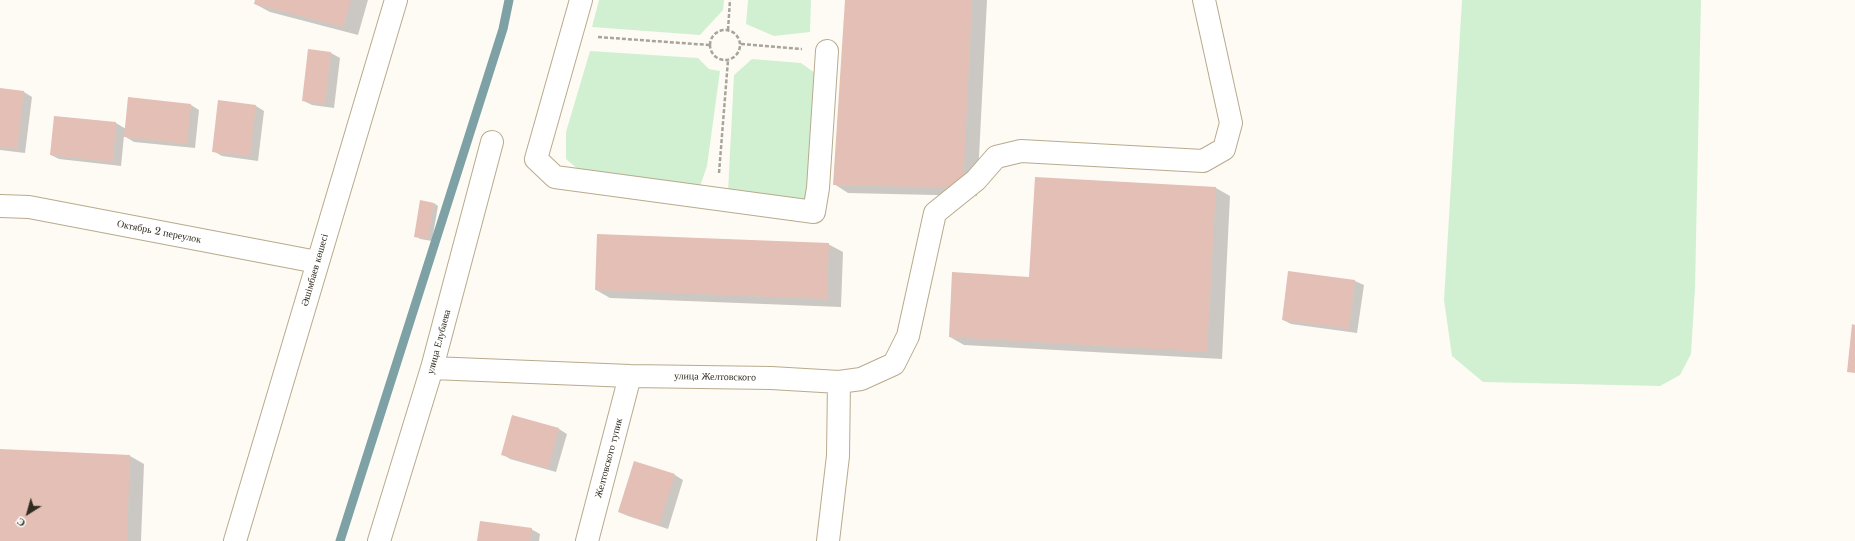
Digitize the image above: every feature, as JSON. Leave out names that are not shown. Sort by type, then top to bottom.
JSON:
[{"type":"street","name":"Әшімбаев көшесі","points":[[235,541],[396,0]]},
{"type":"street","points":[[580,0],[536,159],[555,176],[814,212],[818,188],[827,50]]},
{"type":"street","name":"улица Желтовского","points":[[432,368],[630,376],[771,378],[839,382],[861,380],[894,364],[908,336],[935,213],[976,180],[996,157],[1021,151],[1203,161],[1224,149],[1231,123],[1204,0]]},
{"type":"street","name":"улица Елубаева","points":[[378,541],[432,368],[492,142]]},
{"type":"street","name":"Октябрь 2 переулок","points":[[0,206],[29,207],[318,262]]},
{"type":"street","name":"Желтовского тупик","points":[[587,541],[630,376]]},
{"type":"street","points":[[828,541],[838,456],[839,382]]},
{"type":"path","points":[[728,30],[730,0]]},
{"type":"path","points":[[722,29],[733,30],[740,39],[740,44],[740,50],[734,58],[728,60],[723,60],[714,55],[709,45],[713,35],[722,29]]},
{"type":"path","points":[[571,34],[709,45]]},
{"type":"path","points":[[740,44],[827,50]]},
{"type":"path","points":[[717,199],[728,60]]},
{"type":"green space","points":[[599,0],[724,0],[723,10],[700,35],[592,27]]},
{"type":"green space","points":[[748,0],[811,0],[810,32],[774,36],[746,24]]},
{"type":"green space","points":[[1462,0],[1701,0],[1695,288],[1691,354],[1680,375],[1660,386],[1483,382],[1452,356],[1444,300]]},
{"type":"green space","points":[[590,51],[698,58],[709,69],[720,71],[707,166],[697,195],[587,177],[566,159],[566,132]]},
{"type":"green space","points":[[752,59],[801,63],[815,73],[811,153],[805,200],[728,192],[734,75]]},
{"type":"building","points":[[255,0],[351,0],[343,27],[254,4]]},
{"type":"building","points":[[845,0],[972,0],[963,188],[833,185]]},
{"type":"building","points":[[308,49],[331,52],[325,104],[302,101]]},
{"type":"building","points":[[0,88],[24,91],[17,149],[0,147]]},
{"type":"building","points":[[128,97],[191,104],[187,144],[124,137]]},
{"type":"building","points":[[218,100],[256,105],[250,156],[212,152]]},
{"type":"building","points":[[54,116],[116,122],[113,162],[50,155]]},
{"type":"building","points":[[1035,177],[1216,187],[1207,352],[949,337],[952,272],[1029,277]]},
{"type":"building","points":[[420,200],[434,203],[428,239],[414,237]]},
{"type":"building","points":[[597,234],[829,243],[827,299],[595,290]]},
{"type":"building","points":[[1288,271],[1355,280],[1349,329],[1282,320]]},
{"type":"building","points":[[1852,324],[1855,325],[1855,373],[1847,372]]},
{"type":"building","points":[[512,415],[559,428],[548,468],[501,455]]},
{"type":"building","points":[[0,449],[130,455],[127,541],[0,541]]},
{"type":"building","points":[[634,461],[675,474],[659,525],[618,512]]},
{"type":"building","points":[[480,521],[532,528],[530,541],[477,541]]},
{"type":"waterway","points":[[340,541],[503,29],[509,0]]}]
